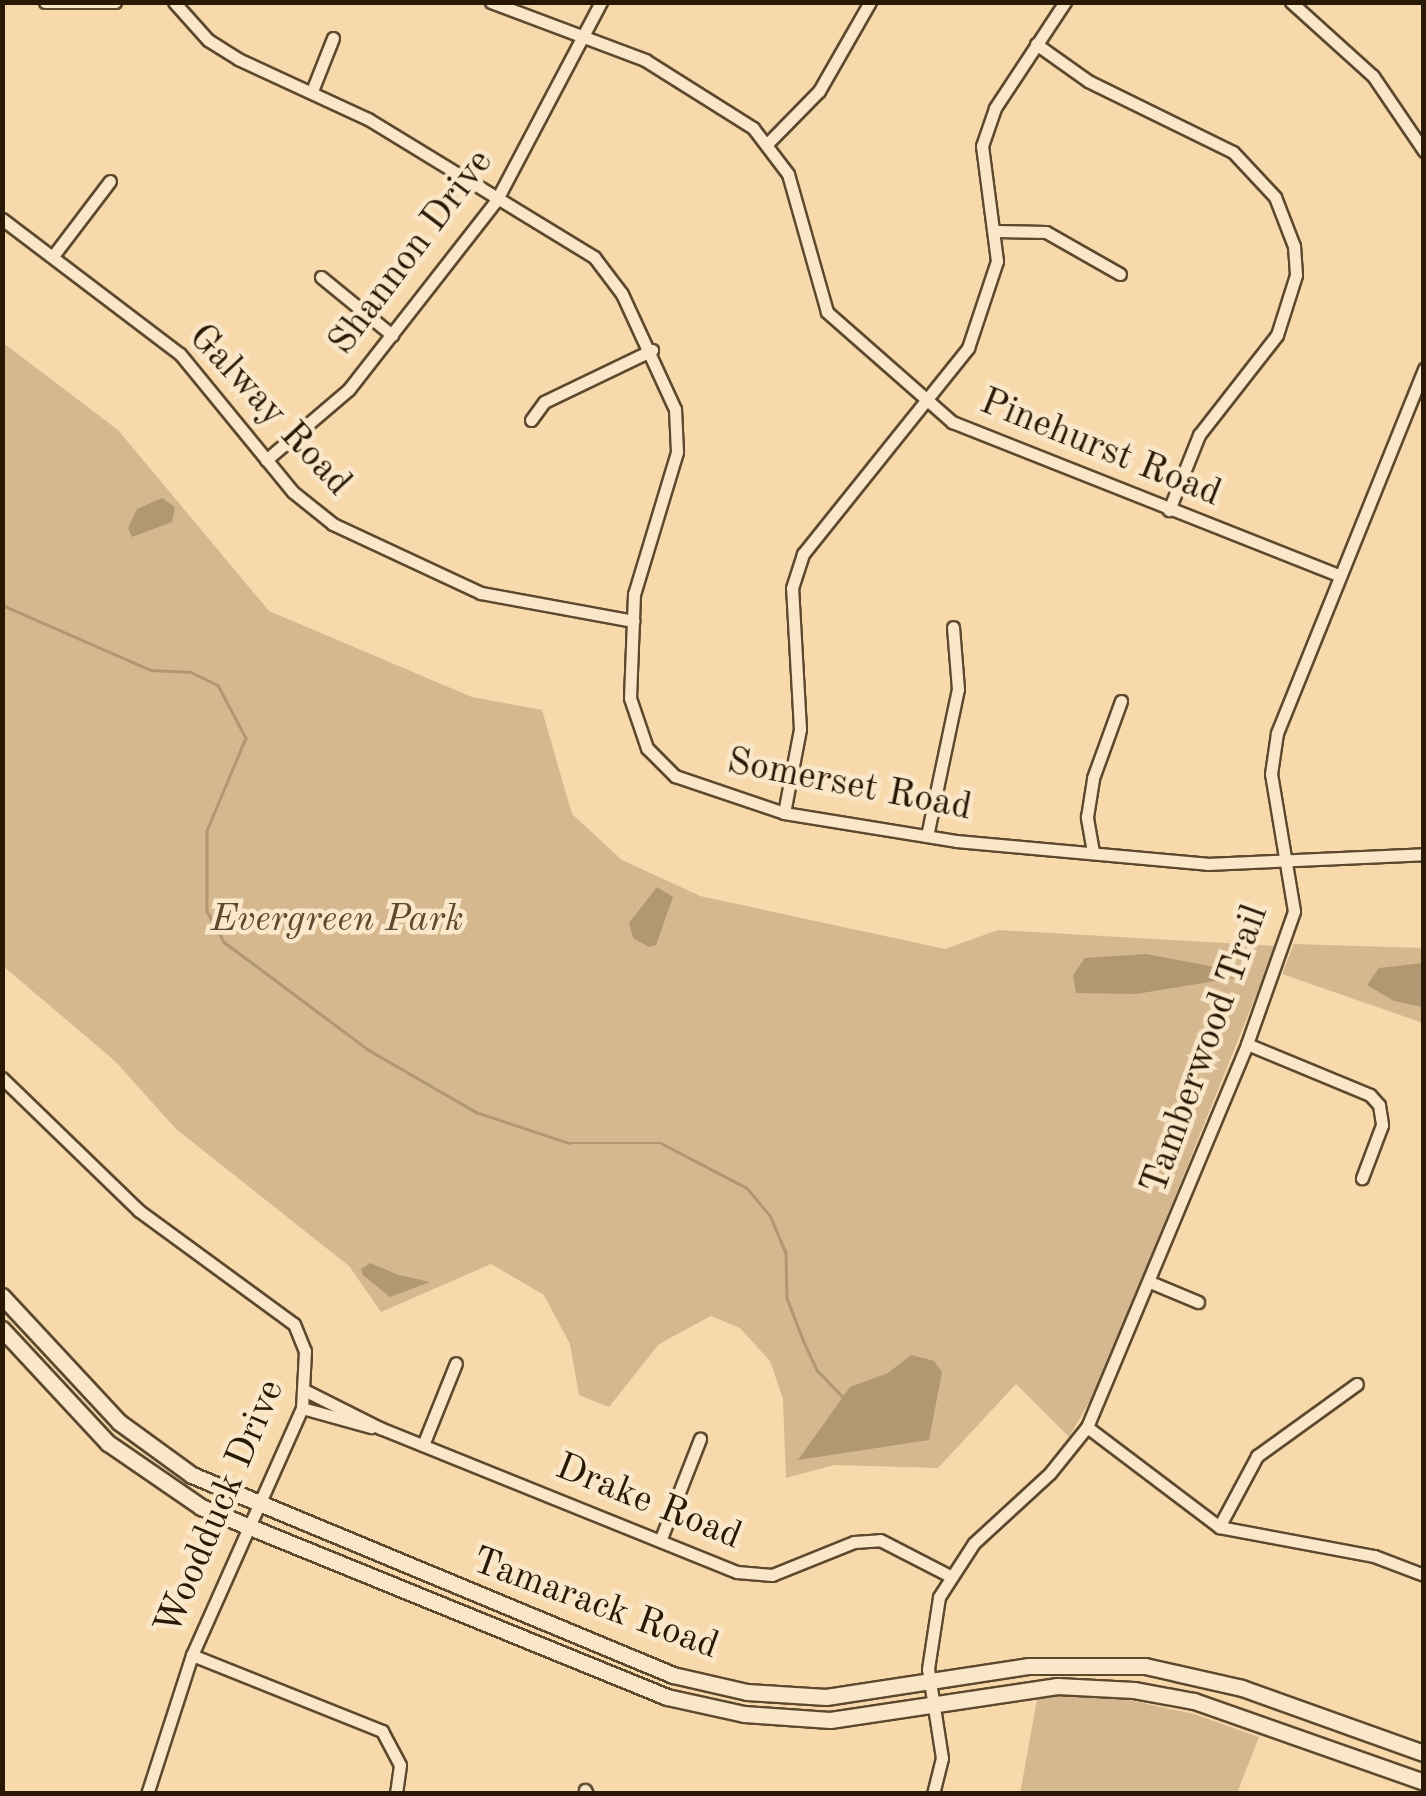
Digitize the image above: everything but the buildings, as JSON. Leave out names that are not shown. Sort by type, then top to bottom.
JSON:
[{"type":"street","points":[[45,2],[115,2]]},
{"type":"street","name":"Somerset Road","points":[[174,2],[208,40],[312,92],[594,258],[652,350],[675,409],[677,452],[642,555],[633,621],[630,698],[647,748],[689,784],[784,813],[927,836],[1207,864],[1424,854]]},
{"type":"street","name":"Pinehurst Road","points":[[491,2],[587,36],[668,72],[768,144],[788,174],[827,312],[926,402],[972,434],[1340,576]]},
{"type":"street","name":"Shannon Drive","points":[[266,460],[329,410],[496,200],[587,36],[600,2]]},
{"type":"street","points":[[768,144],[819,91],[870,2]]},
{"type":"street","points":[[784,813],[800,729],[792,588],[803,554],[926,402],[975,332],[998,261],[997,231],[982,146],[995,108],[1065,2]]},
{"type":"street","points":[[1291,2],[1373,76],[1424,151]]},
{"type":"street","points":[[312,92],[333,38]]},
{"type":"street","points":[[1036,44],[1088,81],[1233,152],[1275,197],[1294,246],[1296,276],[1277,335],[1199,436],[1169,510]]},
{"type":"street","points":[[53,256],[110,181]]},
{"type":"street","name":"Galway Road","points":[[2,219],[180,354],[266,460],[333,524],[451,582],[528,606],[633,621]]},
{"type":"street","points":[[997,231],[1046,232],[1120,274]]},
{"type":"street","points":[[321,277],[392,335]]},
{"type":"street","points":[[531,420],[544,402],[598,371],[652,350]]},
{"type":"street","name":"Tamberwood Trail","points":[[933,1794],[942,1758],[930,1685],[933,1616],[950,1576],[1087,1427],[1246,1044],[1294,912],[1290,858],[1273,754],[1424,369]]},
{"type":"street","points":[[927,836],[958,688],[953,627]]},
{"type":"street","points":[[1094,852],[1088,817],[1094,778],[1121,701]]},
{"type":"street","points":[[1246,1044],[1370,1096],[1380,1106],[1382,1125],[1362,1178]]},
{"type":"street","name":"Woodduck Drive","points":[[2,1078],[138,1210],[294,1324],[306,1351],[302,1408],[192,1655],[147,1794]]},
{"type":"street","points":[[1150,1282],[1198,1302]]},
{"type":"street","name":"Tamarack Road","points":[[2,1296],[136,1436],[256,1508],[696,1681],[813,1697],[930,1685],[1060,1663],[1145,1666],[1242,1688],[1424,1753]]},
{"type":"street","name":"Tamarack Road","points":[[2,1329],[125,1456],[181,1496],[247,1528],[691,1703],[830,1720],[1057,1686],[1152,1692],[1219,1709],[1424,1782]]},
{"type":"street","points":[[423,1445],[456,1363]]},
{"type":"street","points":[[1219,1527],[1258,1456],[1356,1384]]},
{"type":"street","name":"Drake Road","points":[[306,1391],[380,1428],[660,1541],[760,1576],[880,1540],[950,1576]]},
{"type":"street","name":"Drake Road","points":[[302,1408],[380,1428]]},
{"type":"street","points":[[1087,1427],[1219,1527],[1374,1556],[1424,1575]]},
{"type":"street","points":[[660,1541],[700,1439]]},
{"type":"street","points":[[192,1655],[382,1731],[397,1752],[396,1794]]},
{"type":"green space","name":"Evergreen Park","points":[[2,342],[118,430],[269,611],[472,697],[542,710],[572,814],[622,860],[700,896],[945,949],[998,930],[1276,946],[1098,1387],[1069,1437],[1016,1384],[938,1468],[834,1465],[786,1478],[783,1399],[770,1361],[740,1328],[711,1316],[659,1344],[609,1407],[579,1395],[570,1344],[544,1295],[491,1264],[381,1312],[349,1266],[176,1129],[115,1061],[3,966]]},
{"type":"green space","points":[[1294,944],[1423,948],[1423,1023],[1282,974]]},
{"type":"green space","points":[[1096,1693],[1194,1714],[1259,1737],[1237,1793],[1020,1794],[1038,1694]]},
{"type":"shaded area","points":[[162,498],[175,507],[172,522],[132,537],[128,528],[137,509]]},
{"type":"shaded area","points":[[657,887],[673,897],[656,945],[649,947],[633,938],[629,923]]},
{"type":"shaded area","points":[[1146,954],[1231,970],[1234,978],[1136,994],[1076,993],[1073,975],[1085,958]]},
{"type":"shaded area","points":[[1423,963],[1423,1007],[1394,1001],[1367,985],[1379,968]]},
{"type":"shaded area","points":[[370,1263],[430,1282],[390,1297],[363,1275],[361,1269]]},
{"type":"shaded area","points":[[911,1355],[934,1361],[942,1372],[929,1440],[798,1460],[850,1387],[888,1373]]},
{"type":"waterway","points":[[2,605],[151,670],[191,672],[218,685],[246,738],[207,831],[207,911],[224,942],[369,1050],[476,1112],[569,1143],[661,1143],[747,1188],[770,1215],[786,1253],[787,1298],[804,1342],[817,1370],[842,1396]]}]
